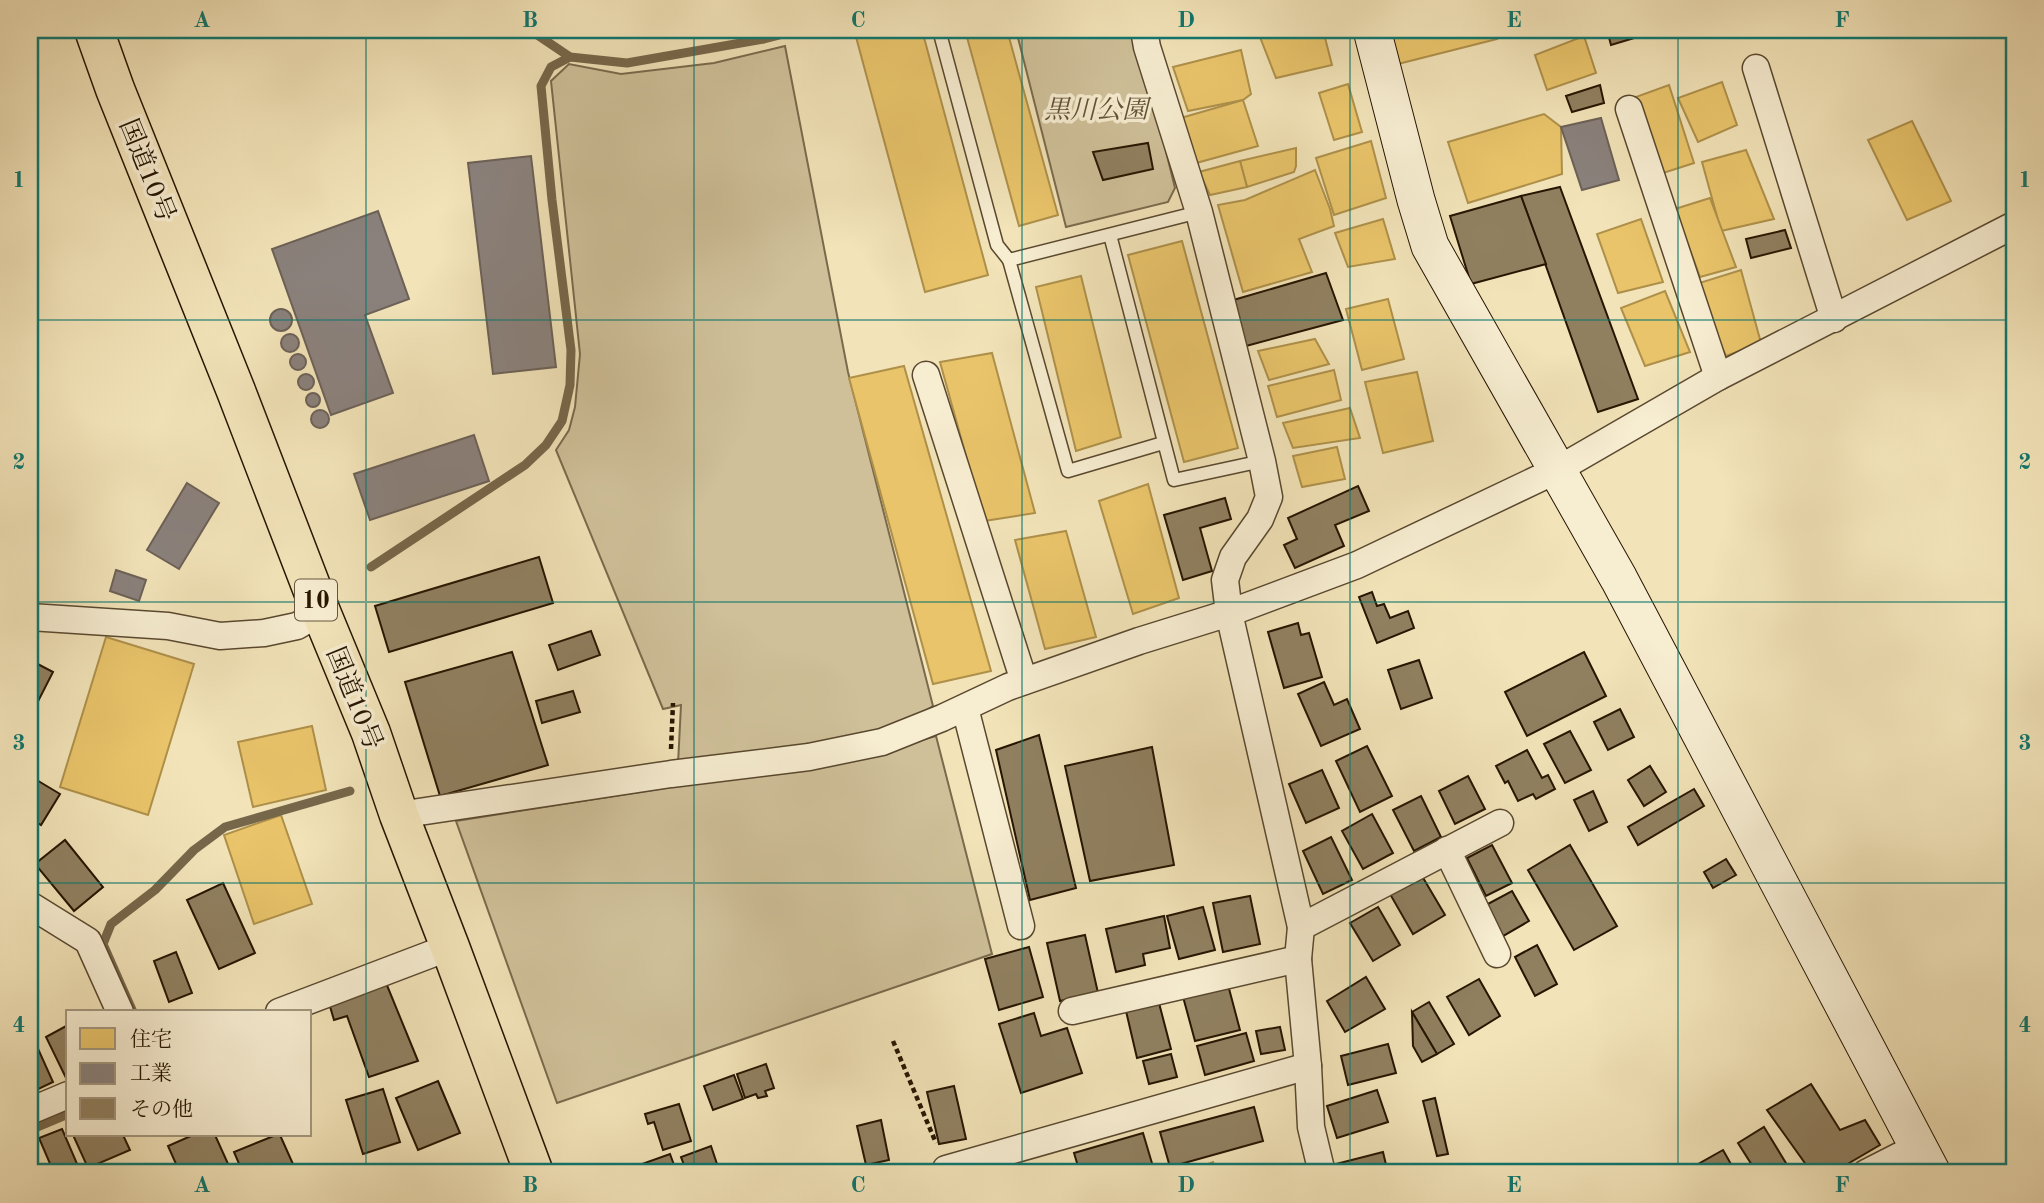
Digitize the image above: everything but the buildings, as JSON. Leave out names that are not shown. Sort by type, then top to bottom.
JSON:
[{"type":"highway","name":"国道10号","points":[[94,30],[321,612],[371,733],[399,816],[534,1173]]},
{"type":"street","points":[[1144,30],[1199,212],[1269,496],[1260,519],[1233,557],[1225,580],[1229,614],[1301,927],[1298,959],[1311,1127],[1321,1173]]},
{"type":"street","points":[[1373,30],[1430,246],[1619,579],[1925,1160],[1866,1173]]},
{"type":"street","points":[[1756,68],[1833,319]]},
{"type":"street","points":[[1629,109],[1718,377]]},
{"type":"street","points":[[399,816],[671,774],[809,757],[883,742],[1024,681],[1139,641],[1229,614],[1357,565],[1557,470],[1718,377],[2014,225]]},
{"type":"street","points":[[926,375],[1024,681]]},
{"type":"street","points":[[30,617],[168,626],[220,636],[264,633],[297,626],[321,612]]},
{"type":"street","points":[[965,708],[1021,926]]},
{"type":"street","points":[[1301,927],[1500,823]]},
{"type":"street","points":[[1447,850],[1497,954]]},
{"type":"street","points":[[30,905],[88,941],[119,1010]]},
{"type":"street","points":[[284,1010],[450,947]]},
{"type":"street","points":[[1072,1011],[1298,959]]},
{"type":"street","points":[[947,1171],[1308,1066]]},
{"type":"street","points":[[30,1111],[66,1096]]},
{"type":"lane","points":[[939,30],[997,245],[1009,260],[1068,471],[1163,443]]},
{"type":"lane","points":[[1009,260],[1199,212]]},
{"type":"lane","points":[[1110,235],[1174,480],[1262,461]]},
{"type":"path","points":[[671,774],[673,703]]},
{"type":"path","points":[[893,1041],[947,1171]]},
{"type":"green space","name":"黒川公園","points":[[1016,30],[1136,30],[1175,188],[1168,202],[1066,227]]},
{"type":"green space","points":[[785,46],[848,372],[933,706],[911,720],[871,736],[678,764],[681,705],[663,709],[556,450],[569,430],[575,407],[580,354],[551,81],[569,64],[621,74],[714,63]]},
{"type":"green space","points":[[936,736],[992,954],[557,1103],[456,821],[857,758]]},
{"type":"waterway","points":[[530,30],[570,57],[627,63],[764,39],[799,30]]},
{"type":"waterway","points":[[371,567],[525,465],[546,445],[562,421],[570,385],[571,350],[541,86],[551,67],[570,57]]},
{"type":"waterway","points":[[132,1010],[103,944],[111,924],[155,890],[194,850],[225,827],[350,791]]},
{"type":"waterway","points":[[30,1130],[66,1115]]}]
